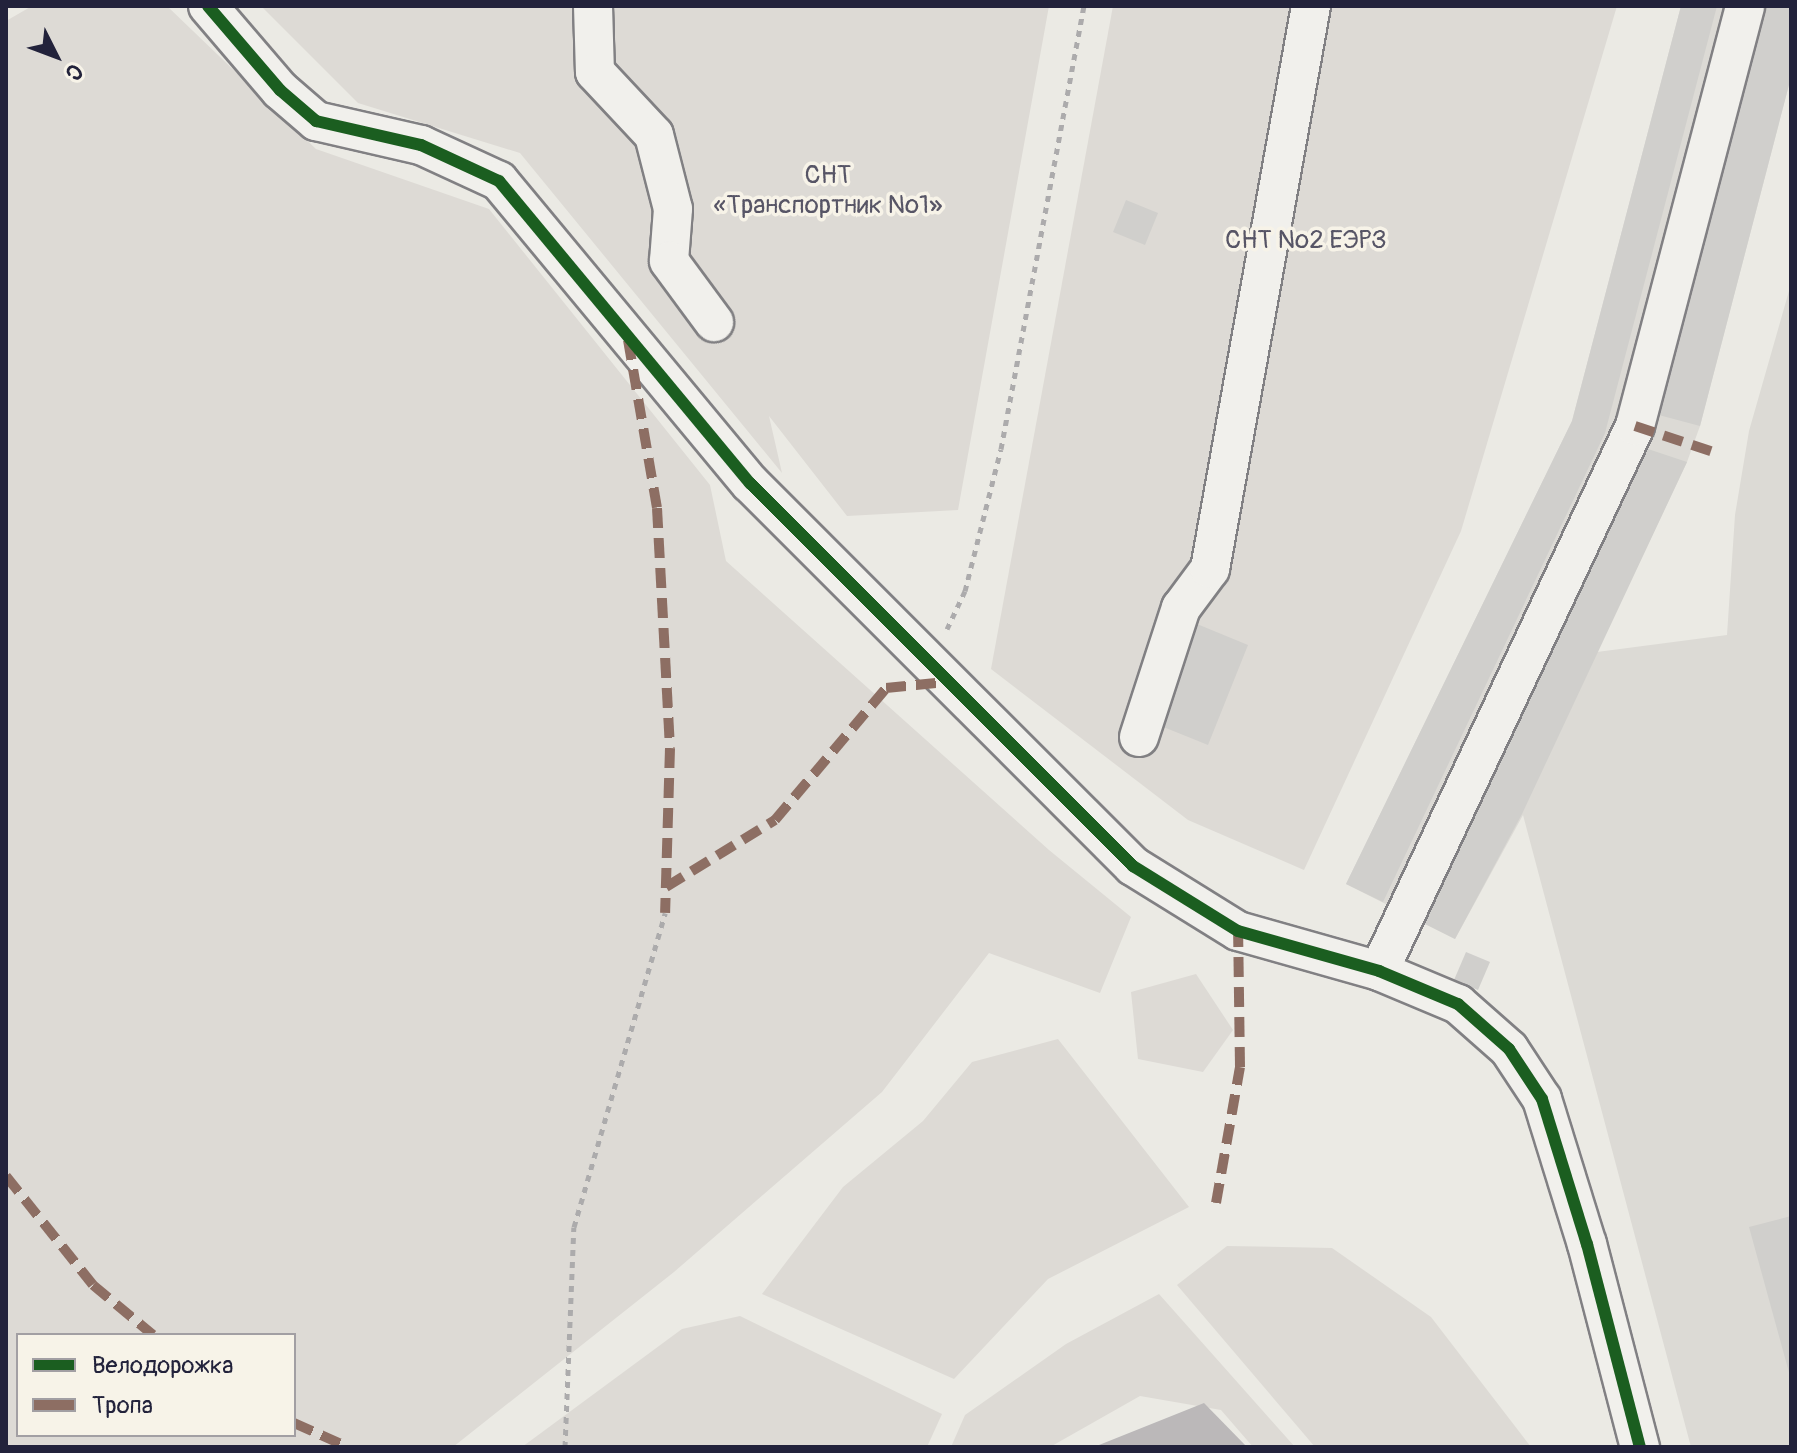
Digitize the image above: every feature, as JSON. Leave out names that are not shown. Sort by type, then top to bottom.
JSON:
[{"type":"street","points":[[208,6],[280,90],[316,121],[421,145],[499,181],[750,483],[1133,866],[1238,931],[1379,971],[1458,1004],[1509,1049],[1542,1099],[1587,1244],[1640,1447]]},
{"type":"street","points":[[593,6],[595,72],[654,135],[673,209],[669,261],[714,322]]},
{"type":"street","points":[[1139,737],[1181,608],[1210,569],[1311,6]]},
{"type":"street","points":[[1379,971],[1635,426],[1745,6]]},
{"type":"path","points":[[929,665],[965,591],[1001,449],[1084,6]]},
{"type":"path","points":[[565,1447],[574,1227],[665,913]]},
{"type":"shaded area","points":[[1681,6],[1791,6],[1791,77],[1700,426],[1687,462],[1597,652],[1727,635],[1735,515],[1749,431],[1791,284],[1791,1447],[1691,1447],[1523,815],[1455,939],[1346,884],[1572,421]]},
{"type":"shaded area","points":[[1204,1403],[1247,1447],[1094,1447]]},
{"type":"green space","points":[[32,6],[167,6],[316,149],[489,209],[710,485],[726,561],[1049,850],[1131,917],[1100,993],[989,953],[882,1092],[674,1272],[453,1447],[6,1447],[6,21]]},
{"type":"green space","name":"СНТ «Транспортник №1»","points":[[261,6],[1049,6],[958,510],[847,516],[769,416],[782,473],[520,153],[358,103]]},
{"type":"green space","name":"СНТ №2 ЕЭРЗ","points":[[1113,6],[1617,6],[1461,531],[1304,870],[1188,820],[991,669]]},
{"type":"green space","points":[[1196,974],[1233,1030],[1203,1072],[1138,1059],[1131,992]]},
{"type":"green space","points":[[1058,1039],[1189,1207],[1048,1279],[954,1379],[762,1294],[843,1187],[923,1121],[972,1062]]},
{"type":"green space","points":[[1227,1246],[1332,1248],[1431,1317],[1531,1447],[1315,1447],[1177,1285]]},
{"type":"green space","points":[[1159,1294],[1295,1447],[1253,1447],[1221,1410],[1140,1396],[1050,1447],[951,1447],[965,1415],[1066,1344]]},
{"type":"green space","points":[[740,1316],[942,1414],[927,1447],[522,1447],[682,1329]]},
{"type":"building","points":[[1681,6],[1717,6],[1605,433],[1383,902],[1346,884],[1572,421]]},
{"type":"building","points":[[1762,6],[1791,6],[1791,77],[1700,426],[1655,414]]},
{"type":"building","points":[[1126,200],[1158,213],[1145,245],[1113,232]]},
{"type":"building","points":[[1645,448],[1687,462],[1522,814],[1455,939],[1421,922]]},
{"type":"building","points":[[1197,624],[1248,645],[1208,745],[1156,724]]},
{"type":"building","points":[[1466,952],[1490,962],[1478,990],[1454,980]]},
{"type":"building","points":[[1791,1216],[1791,1376],[1790,1376],[1749,1227]]},
{"type":"marked path","points":[[628,340],[657,508],[670,748],[665,913]]},
{"type":"marked path","points":[[1635,426],[1719,454]]},
{"type":"marked path","points":[[666,887],[775,820],[886,688],[946,682]]},
{"type":"marked path","points":[[1216,1203],[1240,1067],[1238,931]]},
{"type":"marked path","points":[[6,1176],[93,1285],[151,1333]]},
{"type":"marked path","points":[[296,1424],[348,1447]]},
{"type":"cycle path","points":[[208,6],[280,90],[316,121],[421,145],[499,181],[750,483],[1133,866],[1238,931],[1379,971],[1458,1004],[1509,1049],[1542,1099],[1587,1244],[1640,1447]]}]
